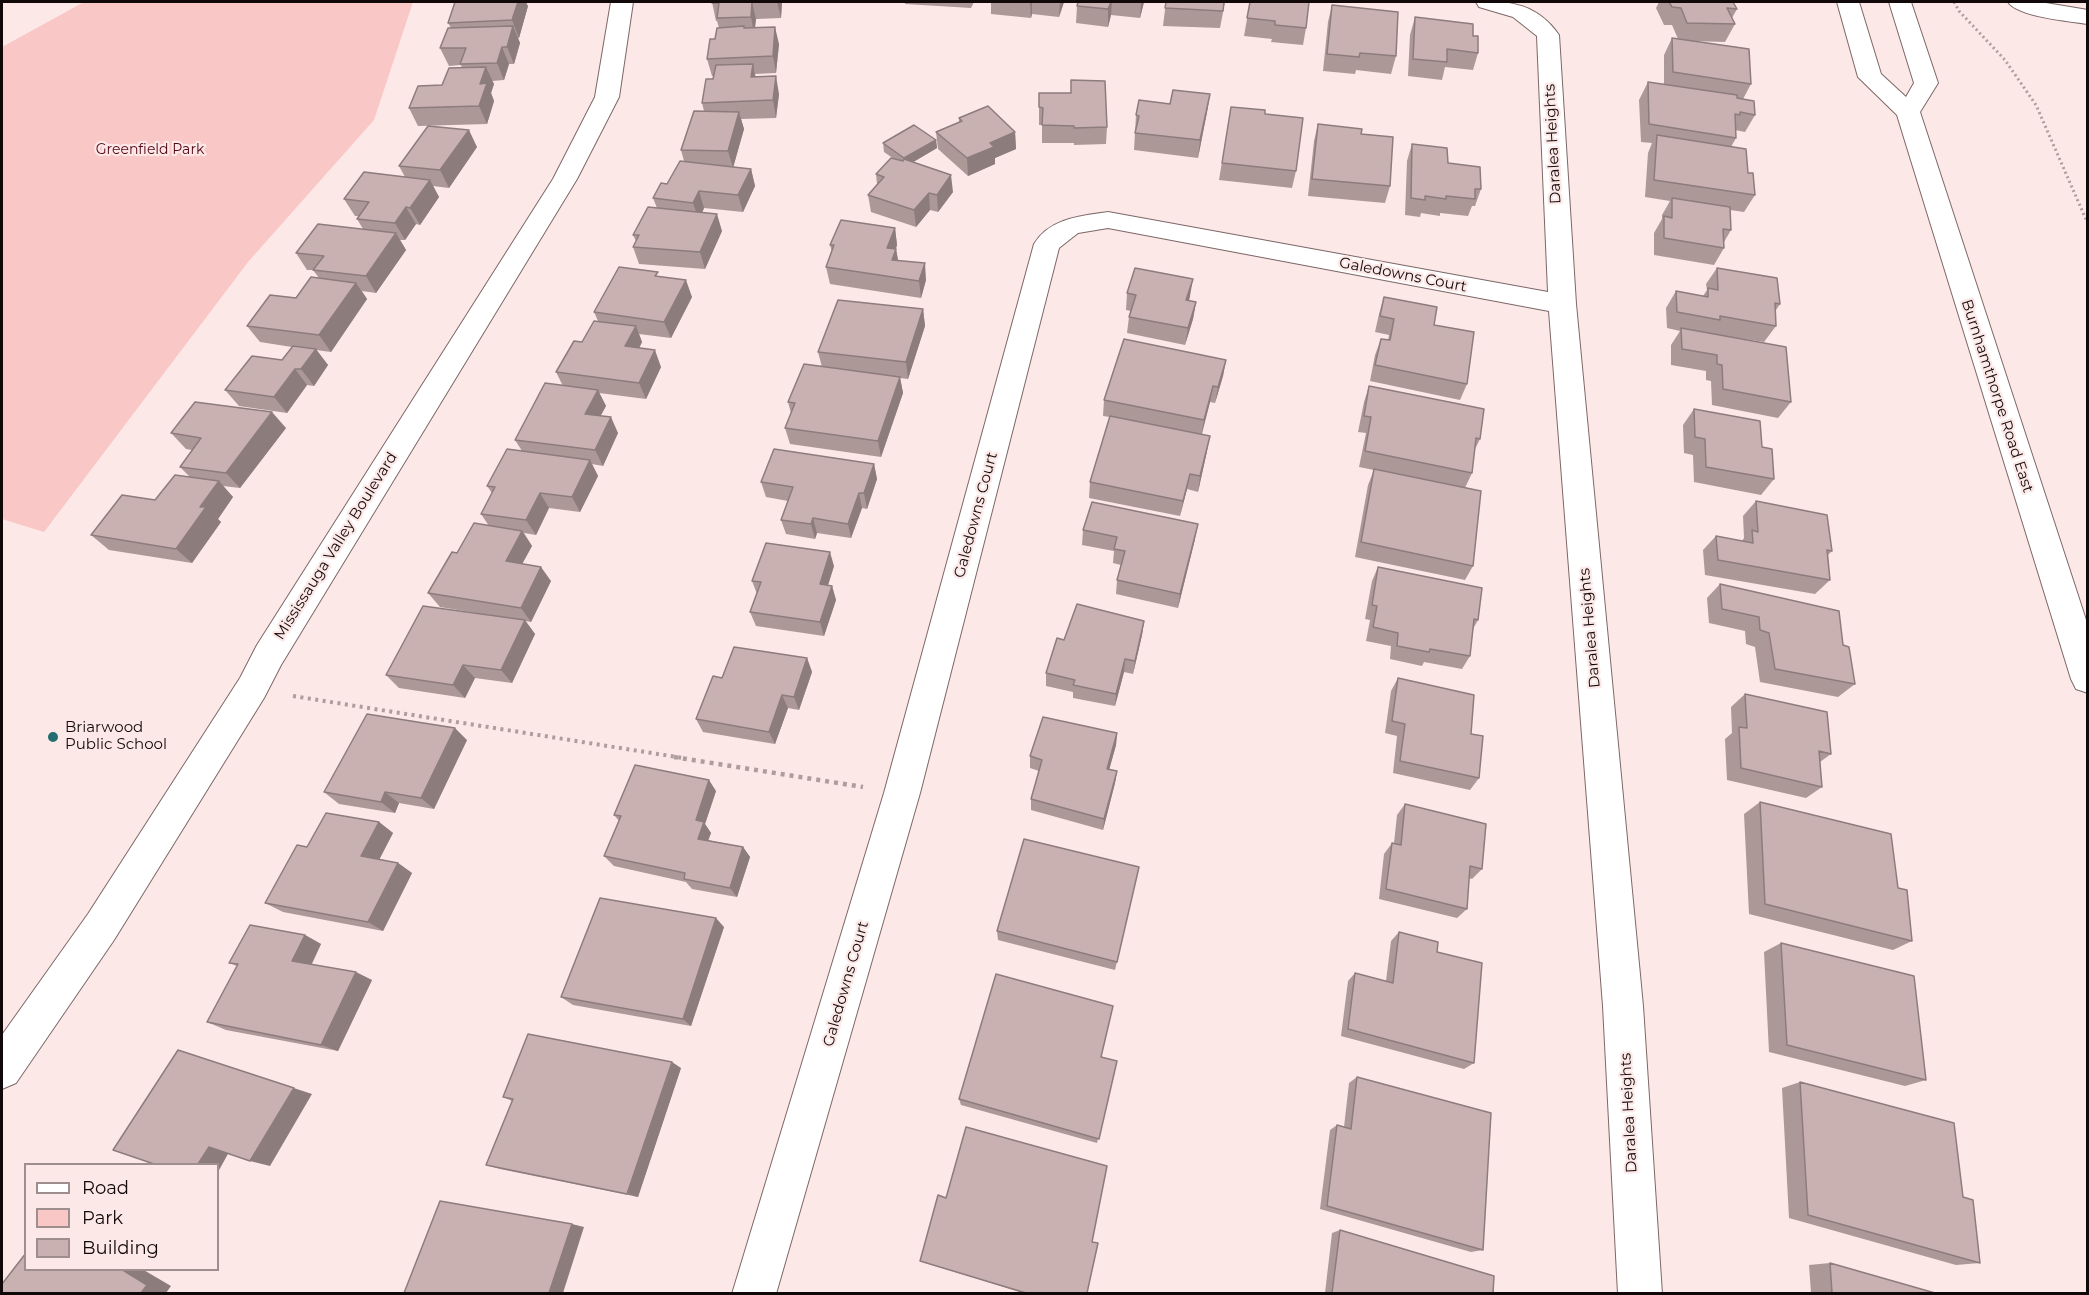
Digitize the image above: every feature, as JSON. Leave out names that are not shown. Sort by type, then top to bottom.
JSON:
[{"type":"street","name":"Mississauga Valley Boulevard","points":[[2,1069],[101,927],[252,688],[268,656],[565,179],[607,97],[622,2]]},
{"type":"street","name":"Daralea Heights","points":[[1487,2],[1511,7],[1535,19],[1548,34],[1562,304],[1623,1006],[1640,1293]]},
{"type":"street","name":"Burnhamthorpe Road East","points":[[1848,2],[1870,77],[1908,112],[2088,679]]},
{"type":"street","points":[[1900,2],[1926,83],[1908,112]]},
{"type":"street","points":[[2019,2],[2051,12],[2088,17]]},
{"type":"street","name":"Galedowns Court","points":[[754,1293],[902,793],[1047,244],[1071,226],[1108,220],[1562,304]]},
{"type":"path","points":[[1954,2],[1959,11],[2005,60],[2036,105],[2088,224]]},
{"type":"path","points":[[252,688],[332,703],[902,793]]},
{"type":"green space","name":"Greenfield Park","points":[[84,2],[413,2],[374,120],[248,262],[44,532],[2,519],[2,47]]},
{"type":"building","points":[[455,2],[518,2],[512,20],[448,23]]},
{"type":"building","points":[[712,2],[752,2],[751,17],[717,18],[719,3]]},
{"type":"building","points":[[1078,2],[1111,2],[1108,9],[1077,6]]},
{"type":"building","points":[[1166,2],[1224,2],[1223,11],[1165,8]]},
{"type":"building","points":[[1250,2],[1309,2],[1306,28],[1275,25],[1275,21],[1247,18]]},
{"type":"building","points":[[1669,2],[1733,2],[1737,9],[1727,8],[1735,24],[1687,23],[1681,8],[1672,7]]},
{"type":"building","points":[[1332,5],[1398,12],[1396,56],[1360,53],[1359,57],[1327,54]]},
{"type":"building","points":[[1415,17],[1473,24],[1473,36],[1478,36],[1478,53],[1447,49],[1447,62],[1413,59]]},
{"type":"building","points":[[513,26],[507,47],[502,47],[497,63],[460,64],[466,48],[440,48],[448,28]]},
{"type":"building","points":[[744,26],[744,28],[775,27],[773,56],[707,59],[710,39],[715,39],[717,28]]},
{"type":"building","points":[[1672,38],[1749,49],[1751,84],[1673,72]]},
{"type":"building","points":[[753,64],[751,77],[776,76],[773,100],[702,103],[706,79],[713,79],[716,65]]},
{"type":"building","points":[[486,67],[480,84],[487,83],[479,106],[409,108],[418,86],[442,85],[449,68]]},
{"type":"building","points":[[1071,80],[1105,81],[1107,127],[1074,128],[1074,126],[1042,125],[1043,108],[1039,107],[1039,93],[1071,93]]},
{"type":"building","points":[[1648,82],[1737,95],[1737,98],[1754,101],[1755,115],[1740,112],[1740,115],[1735,114],[1736,138],[1649,124]]},
{"type":"building","points":[[1173,90],[1210,94],[1200,140],[1135,133],[1139,116],[1136,115],[1139,100],[1170,104]]},
{"type":"building","points":[[988,106],[1015,132],[990,143],[994,147],[967,158],[936,132],[962,121],[959,118]]},
{"type":"building","points":[[1231,107],[1265,110],[1265,114],[1303,118],[1296,171],[1222,163]]},
{"type":"building","points":[[694,111],[739,112],[728,151],[681,150]]},
{"type":"building","points":[[1318,124],[1362,129],[1361,134],[1393,137],[1390,186],[1312,179]]},
{"type":"building","points":[[914,125],[936,140],[904,158],[883,143]]},
{"type":"building","points":[[428,126],[469,130],[440,170],[399,166]]},
{"type":"building","points":[[1657,135],[1746,149],[1748,173],[1753,173],[1755,195],[1654,180]]},
{"type":"building","points":[[1412,144],[1447,148],[1448,163],[1480,167],[1481,189],[1475,189],[1475,199],[1446,196],[1446,199],[1425,196],[1425,200],[1411,198]]},
{"type":"building","points":[[891,158],[903,161],[904,159],[951,175],[937,195],[929,193],[914,210],[868,195],[884,177],[876,174]]},
{"type":"building","points":[[680,161],[751,169],[738,195],[699,191],[693,203],[653,198],[661,183],[667,184]]},
{"type":"building","points":[[364,172],[430,180],[410,208],[406,207],[395,223],[357,219],[369,202],[344,199]]},
{"type":"building","points":[[1672,198],[1730,207],[1731,230],[1723,229],[1724,248],[1664,238],[1664,216],[1672,218]]},
{"type":"building","points":[[648,207],[717,214],[700,252],[633,247],[639,235],[633,235]]},
{"type":"building","points":[[841,220],[895,228],[887,248],[896,249],[892,260],[925,263],[919,281],[826,267],[834,245],[830,245]]},
{"type":"building","points":[[318,224],[396,233],[366,276],[313,270],[324,256],[296,253]]},
{"type":"building","points":[[619,267],[658,272],[655,276],[686,280],[664,322],[594,312]]},
{"type":"building","points":[[1135,268],[1193,279],[1186,300],[1196,302],[1188,328],[1129,317],[1136,295],[1127,293]]},
{"type":"building","points":[[1717,268],[1777,278],[1780,304],[1775,303],[1776,326],[1720,316],[1720,320],[1677,312],[1676,291],[1708,297],[1708,288],[1718,290]]},
{"type":"building","points":[[311,277],[356,283],[319,335],[247,326],[270,295],[296,298]]},
{"type":"building","points":[[1384,297],[1437,307],[1434,325],[1474,332],[1467,384],[1375,365],[1381,339],[1390,340],[1394,319],[1380,316]]},
{"type":"building","points":[[838,300],[923,309],[906,362],[818,352]]},
{"type":"building","points":[[594,321],[636,326],[625,346],[655,350],[639,383],[556,372],[574,341],[582,342]]},
{"type":"building","points":[[1681,328],[1786,347],[1791,402],[1723,389],[1722,365],[1717,364],[1717,355],[1682,349]]},
{"type":"building","points":[[1124,339],[1226,360],[1218,387],[1213,386],[1204,420],[1104,400]]},
{"type":"building","points":[[293,346],[316,349],[301,369],[295,369],[274,397],[225,390],[252,356],[282,360]]},
{"type":"building","points":[[804,364],[900,377],[878,441],[785,428],[795,403],[788,402]]},
{"type":"building","points":[[545,383],[598,390],[585,414],[611,417],[595,450],[515,440]]},
{"type":"building","points":[[1369,386],[1484,409],[1480,439],[1476,438],[1472,473],[1365,451],[1371,417],[1364,416]]},
{"type":"building","points":[[195,402],[272,412],[226,473],[180,467],[201,438],[171,433]]},
{"type":"building","points":[[1694,409],[1760,421],[1762,447],[1772,449],[1774,479],[1706,467],[1705,439],[1695,437]]},
{"type":"building","points":[[1110,416],[1210,436],[1200,476],[1190,474],[1183,501],[1090,482]]},
{"type":"building","points":[[507,449],[590,460],[572,497],[540,493],[526,520],[481,514],[495,487],[487,486]]},
{"type":"building","points":[[774,449],[874,464],[864,493],[859,493],[848,524],[813,518],[811,524],[781,520],[793,487],[761,482]]},
{"type":"building","points":[[1374,469],[1481,491],[1473,566],[1361,542]]},
{"type":"building","points":[[175,475],[219,481],[200,507],[206,507],[176,549],[91,535],[122,495],[155,500]]},
{"type":"building","points":[[1756,501],[1827,515],[1832,551],[1827,550],[1830,580],[1718,560],[1716,536],[1753,543],[1752,530],[1758,532]]},
{"type":"building","points":[[1092,502],[1198,524],[1180,594],[1117,580],[1125,551],[1114,549],[1117,537],[1083,530]]},
{"type":"building","points":[[474,523],[522,531],[506,561],[541,567],[521,608],[428,593],[452,552],[457,553]]},
{"type":"building","points":[[766,543],[830,552],[820,584],[832,586],[820,622],[750,612],[761,582],[752,581]]},
{"type":"building","points":[[1378,567],[1482,588],[1478,620],[1474,619],[1470,656],[1397,646],[1398,633],[1373,627],[1377,606],[1372,605]]},
{"type":"building","points":[[1720,584],[1839,611],[1843,645],[1849,647],[1855,684],[1775,669],[1769,633],[1760,630],[1759,617],[1722,609]]},
{"type":"building","points":[[1077,604],[1144,621],[1135,661],[1125,659],[1116,694],[1073,685],[1075,680],[1046,673],[1057,638],[1064,640]]},
{"type":"building","points":[[423,606],[525,620],[501,670],[463,665],[453,685],[386,675]]},
{"type":"building","points":[[734,647],[807,658],[794,697],[782,695],[769,732],[696,719],[713,676],[722,678]]},
{"type":"building","points":[[1398,678],[1474,695],[1471,734],[1483,736],[1479,778],[1400,761],[1405,724],[1392,721]]},
{"type":"building","points":[[1745,694],[1827,712],[1831,754],[1819,751],[1822,787],[1741,768],[1739,727],[1747,728]]},
{"type":"building","points":[[367,714],[455,728],[421,798],[385,792],[381,802],[324,792]]},
{"type":"building","points":[[1043,717],[1117,733],[1107,769],[1117,771],[1104,819],[1031,799],[1042,760],[1030,756]]},
{"type":"building","points":[[635,765],[709,780],[696,820],[704,822],[698,839],[743,847],[730,888],[684,879],[685,873],[604,856],[621,816],[614,815]]},
{"type":"building","points":[[1760,802],[1891,834],[1898,888],[1907,890],[1912,941],[1765,904]]},
{"type":"building","points":[[1405,804],[1486,824],[1482,869],[1470,866],[1467,909],[1386,889],[1392,843],[1401,845]]},
{"type":"building","points":[[326,813],[379,822],[361,856],[398,863],[368,922],[265,903],[297,845],[307,847]]},
{"type":"building","points":[[1024,839],[1139,867],[1117,962],[997,931]]},
{"type":"building","points":[[600,898],[716,918],[683,1019],[561,997]]},
{"type":"building","points":[[250,925],[305,935],[292,961],[356,972],[321,1045],[207,1022],[238,964],[229,963]]},
{"type":"building","points":[[1399,932],[1438,942],[1437,952],[1482,963],[1474,1063],[1348,1029],[1355,973],[1393,983]]},
{"type":"building","points":[[1781,943],[1914,976],[1926,1080],[1787,1045]]},
{"type":"building","points":[[996,974],[1113,1006],[1101,1057],[1117,1061],[1099,1139],[959,1099]]},
{"type":"building","points":[[528,1034],[672,1062],[627,1194],[486,1165],[513,1099],[503,1097]]},
{"type":"building","points":[[178,1050],[294,1088],[250,1161],[209,1147],[199,1163],[151,1163],[113,1150]]},
{"type":"building","points":[[1357,1077],[1491,1113],[1483,1250],[1327,1206],[1337,1125],[1351,1129]]},
{"type":"building","points":[[1800,1082],[1954,1123],[1963,1197],[1973,1200],[1980,1263],[1808,1215]]},
{"type":"building","points":[[966,1127],[1107,1166],[1092,1242],[1098,1243],[1087,1293],[1026,1293],[920,1261],[938,1195],[946,1198]]},
{"type":"building","points":[[440,1201],[572,1224],[549,1293],[404,1293]]},
{"type":"building","points":[[1340,1230],[1494,1276],[1493,1293],[1332,1293]]},
{"type":"building","points":[[24,1256],[24,1271],[124,1271],[147,1285],[141,1293],[2,1293],[2,1284]]},
{"type":"building","points":[[1830,1263],[1935,1293],[1832,1293]]},
{"type":"place","name":"Briarwood Public School","points":[[53,737]]}]
